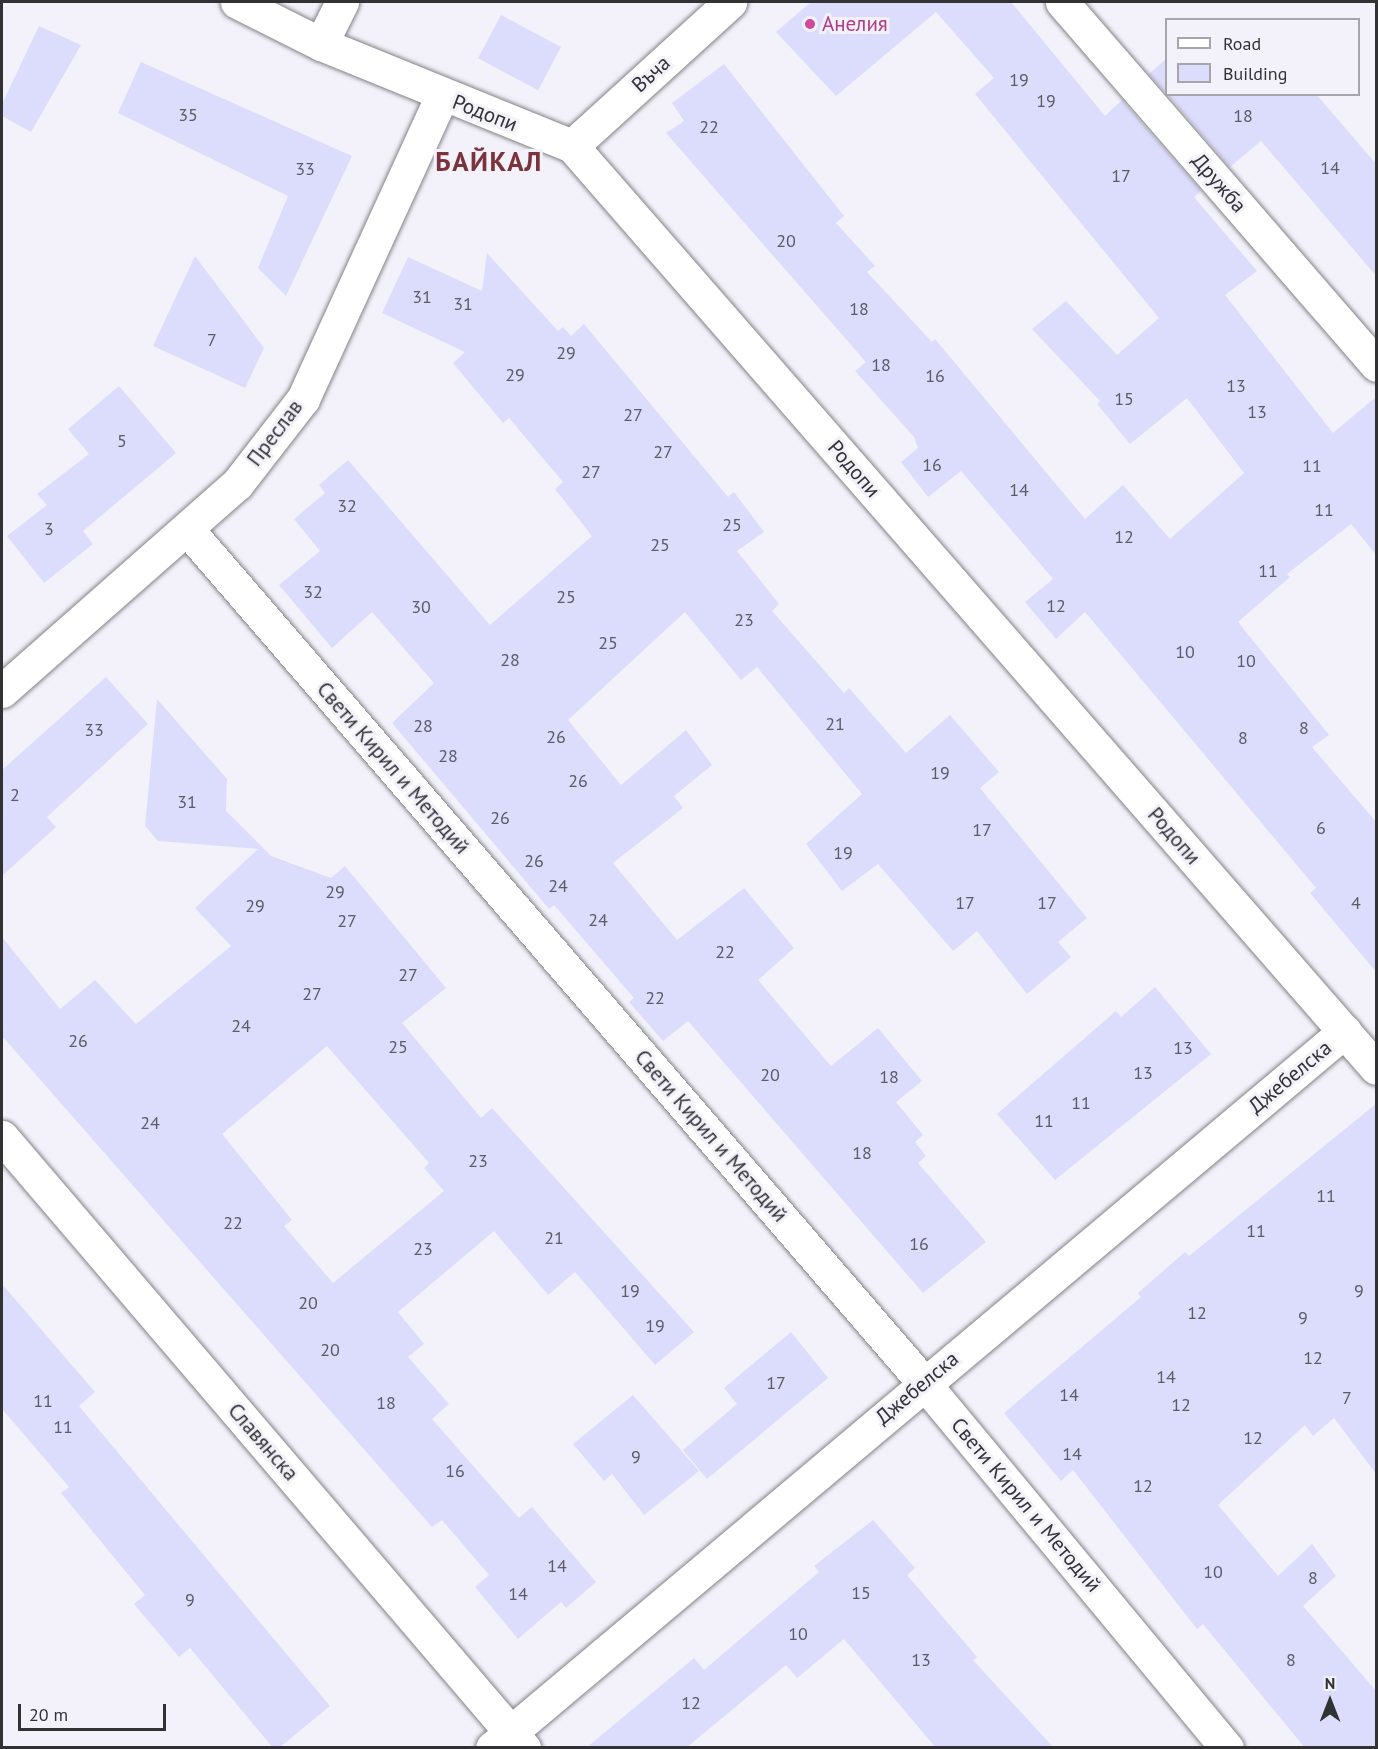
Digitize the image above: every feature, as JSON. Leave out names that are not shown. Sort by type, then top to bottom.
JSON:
[{"type":"street","name":"Родопи","points":[[237,2],[321,44],[442,96],[572,146],[1377,1068]]},
{"type":"street","points":[[321,44],[342,2]]},
{"type":"street","name":"Въча","points":[[572,146],[730,2]]},
{"type":"street","name":"Дружба","points":[[1062,2],[1377,365]]},
{"type":"street","name":"Преслав","points":[[2,691],[237,484],[303,399],[442,96]]},
{"type":"street","name":"Свети Кирил и Методий","points":[[187,529],[923,1382],[1227,1748]]},
{"type":"street","name":"Джебелска","points":[[509,1742],[923,1382],[1344,1031]]},
{"type":"street","name":"Славянска","points":[[2,1137],[509,1742]]},
{"type":"building","points":[[811,2],[1011,2],[1105,116],[1122,100],[1201,191],[1194,197],[1257,271],[1225,295],[1333,433],[1377,396],[1377,556],[1351,524],[1287,574],[1290,577],[1238,622],[1329,735],[1312,747],[1377,823],[1377,973],[1310,893],[1316,888],[1085,612],[1056,639],[1025,602],[1053,579],[961,471],[928,497],[901,462],[918,448],[914,437],[855,371],[866,362],[666,133],[684,121],[672,103],[724,64],[844,216],[836,223],[875,266],[867,272],[932,342],[935,339],[1085,519],[1123,485],[1170,539],[1244,473],[1187,398],[1130,444],[1097,404],[1100,401],[1032,329],[1066,301],[1117,355],[1159,318],[975,94],[994,78],[936,12],[836,96],[776,32]]},
{"type":"building","points":[[501,15],[561,47],[538,90],[478,58]]},
{"type":"building","points":[[39,26],[81,45],[31,132],[2,116],[2,104]]},
{"type":"building","points":[[1165,60],[1165,92],[1149,74]]},
{"type":"building","points":[[141,62],[352,156],[286,296],[258,268],[288,196],[118,113]]},
{"type":"building","points":[[1169,96],[1318,96],[1377,165],[1377,277],[1261,141],[1230,167]]},
{"type":"building","points":[[487,253],[558,331],[563,327],[571,336],[584,324],[728,497],[734,492],[764,532],[737,551],[779,604],[772,611],[844,693],[849,688],[906,753],[950,715],[999,772],[980,788],[1087,918],[1058,942],[1071,957],[1027,994],[977,931],[953,951],[878,864],[842,891],[806,844],[862,794],[757,667],[741,680],[685,612],[568,720],[621,785],[686,730],[712,765],[674,796],[683,808],[613,863],[677,940],[744,888],[794,948],[758,980],[831,1066],[878,1028],[922,1081],[896,1102],[923,1135],[915,1142],[926,1156],[918,1163],[986,1242],[923,1293],[688,1021],[663,1041],[629,1002],[634,998],[554,905],[549,909],[392,723],[434,683],[372,612],[332,648],[279,585],[320,551],[294,519],[325,493],[319,485],[348,460],[490,625],[592,536],[555,489],[563,482],[509,418],[503,423],[453,363],[465,352],[382,313],[408,257],[482,291]]},
{"type":"building","points":[[195,256],[264,348],[245,388],[153,346]]},
{"type":"building","points":[[119,386],[176,453],[83,531],[93,544],[44,583],[7,536],[47,505],[37,494],[89,454],[68,429]]},
{"type":"building","points":[[106,677],[148,724],[47,817],[56,827],[2,876],[2,770]]},
{"type":"building","points":[[157,699],[227,779],[226,811],[271,856],[331,878],[345,866],[446,988],[402,1023],[481,1118],[492,1108],[694,1332],[655,1365],[575,1272],[548,1295],[494,1231],[398,1312],[424,1344],[408,1357],[449,1404],[432,1419],[519,1518],[532,1507],[596,1582],[566,1608],[561,1602],[518,1639],[475,1587],[489,1575],[442,1520],[432,1527],[2,1036],[2,937],[60,1009],[95,980],[136,1024],[231,946],[195,908],[258,849],[158,841],[145,826]],"holes":[[[327,1046],[429,1163],[424,1168],[444,1191],[333,1283],[284,1226],[292,1220],[222,1134]]]},
{"type":"building","points":[[1155,987],[1211,1054],[1055,1180],[997,1114],[1116,1011],[1121,1017]]},
{"type":"building","points":[[1377,1103],[1377,1475],[1334,1418],[1313,1436],[1305,1425],[1218,1505],[1278,1576],[1312,1544],[1336,1576],[1303,1606],[1377,1692],[1377,1748],[1305,1748],[1203,1624],[1197,1629],[1073,1470],[1061,1481],[1004,1413],[1141,1297],[1138,1293],[1185,1252],[1189,1256]]},
{"type":"building","points":[[2,1284],[95,1392],[79,1406],[330,1706],[279,1748],[273,1748],[190,1648],[179,1657],[134,1604],[145,1595],[61,1493],[69,1487],[2,1409]]},
{"type":"building","points":[[791,1332],[828,1378],[707,1479],[683,1450],[737,1404],[724,1388]]},
{"type":"building","points":[[633,1395],[699,1471],[644,1515],[612,1474],[604,1481],[573,1444]]},
{"type":"building","points":[[873,1520],[915,1568],[907,1575],[977,1657],[973,1660],[1054,1748],[936,1748],[844,1639],[797,1678],[786,1665],[686,1748],[586,1748],[694,1658],[704,1670],[819,1572],[814,1566]]},
{"type":"place","name":"Анелия","points":[[810,24]]},
{"type":"district","name":"БАЙКАЛ","points":[[489,162]]}]
